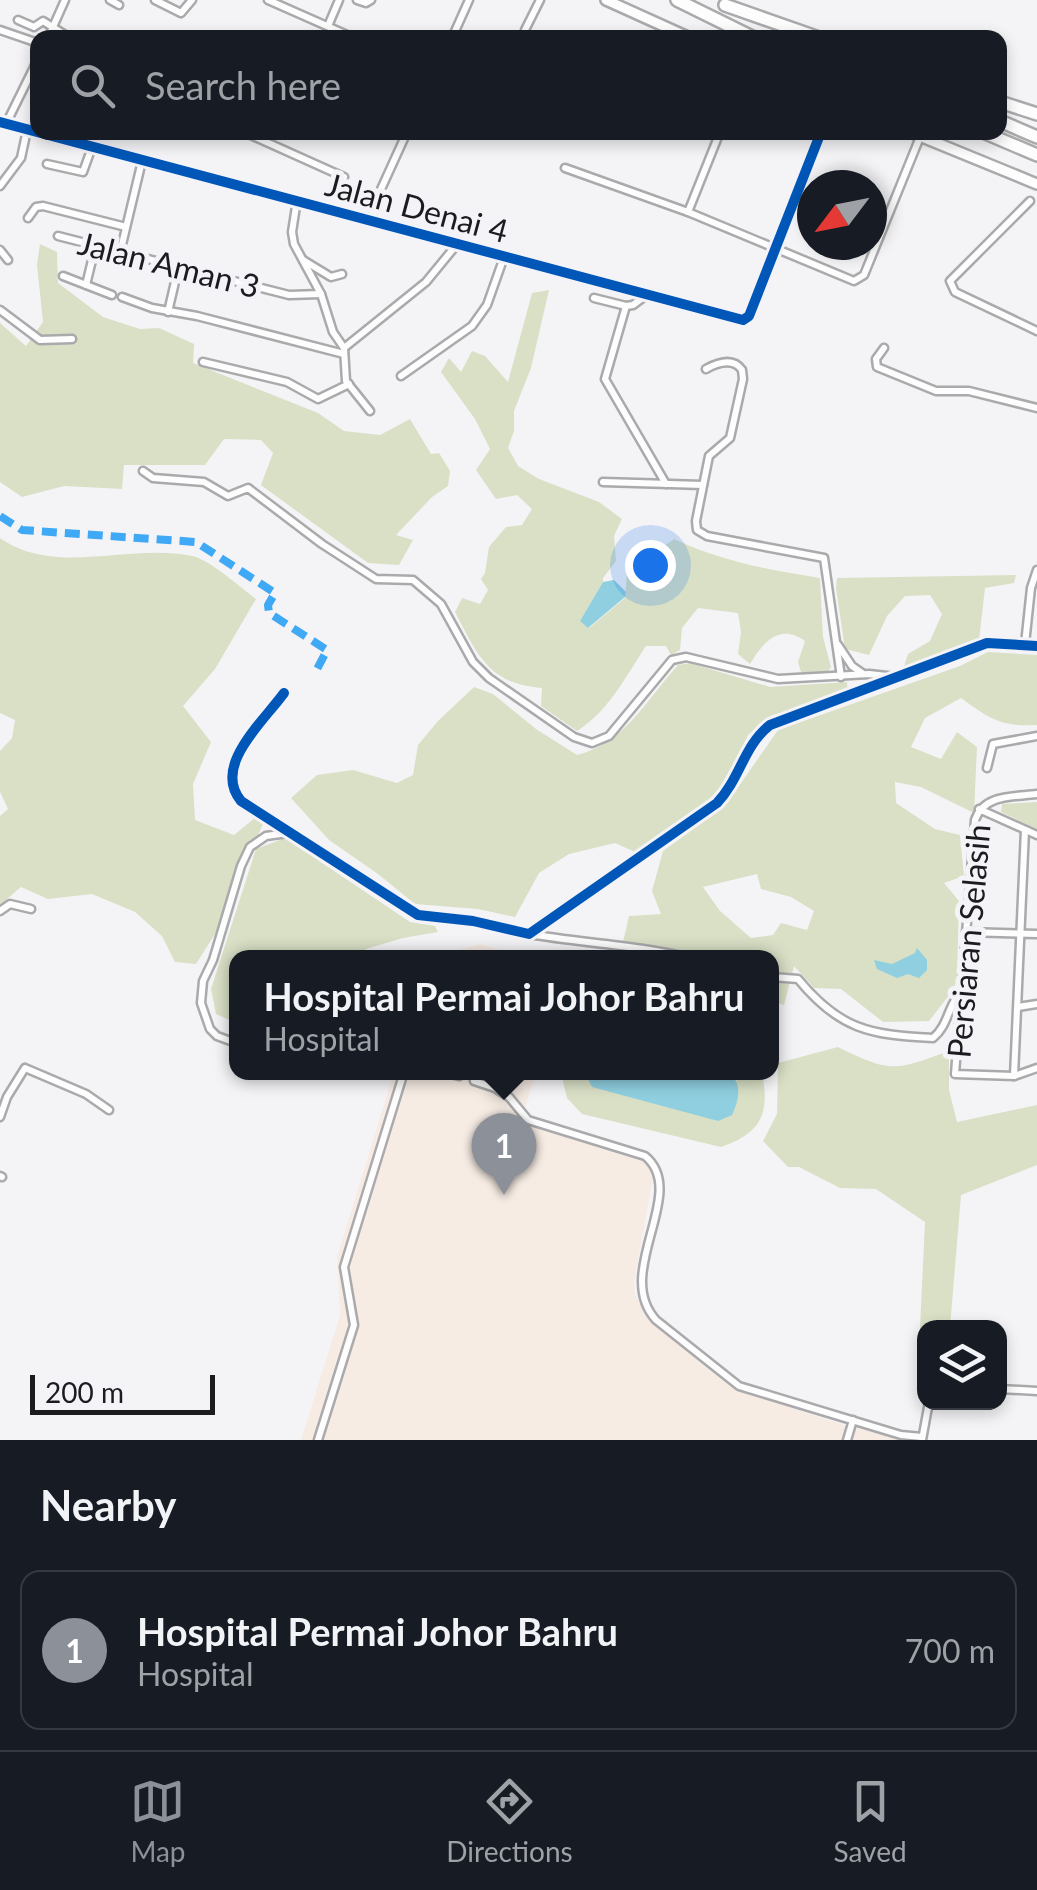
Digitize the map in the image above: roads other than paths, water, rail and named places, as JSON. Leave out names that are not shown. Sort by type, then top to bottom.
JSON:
[{"type":"highway","points":[[676,0],[738,30]]},
{"type":"highway","points":[[720,2],[784,30]]},
{"type":"highway","points":[[720,2],[797,30]]},
{"type":"highway","points":[[1007,104],[1037,114]]},
{"type":"highway","points":[[1007,124],[1037,137]]},
{"type":"highway","points":[[1002,140],[1037,155]]},
{"type":"street","points":[[51,30],[65,0]]},
{"type":"street","points":[[110,0],[120,5]]},
{"type":"street","points":[[155,0],[182,13],[192,0]]},
{"type":"street","points":[[268,0],[337,30]]},
{"type":"street","points":[[328,26],[340,0]]},
{"type":"street","points":[[357,0],[370,0]]},
{"type":"street","points":[[456,30],[469,0]]},
{"type":"street","points":[[526,30],[540,0]]},
{"type":"street","points":[[606,0],[672,30]]},
{"type":"street","points":[[18,20],[30,26],[44,21],[59,30]]},
{"type":"street","points":[[0,30],[30,40]]},
{"type":"street","points":[[3,123],[30,74]]},
{"type":"street","name":"Jalan Denai 4","points":[[3,123],[30,131]]},
{"type":"street","points":[[0,186],[21,158],[27,130]]},
{"type":"street","name":"Jalan Denai 4","points":[[63,140],[645,296],[746,319],[774,248]]},
{"type":"street","points":[[262,140],[344,176]]},
{"type":"street","points":[[371,220],[403,140]]},
{"type":"street","points":[[688,212],[717,140]]},
{"type":"street","points":[[774,248],[818,140]]},
{"type":"street","points":[[564,168],[688,212],[854,281],[860,280],[913,140]]},
{"type":"street","points":[[927,140],[1037,184]]},
{"type":"street","points":[[47,164],[83,172],[92,148]]},
{"type":"street","points":[[120,253],[142,161]]},
{"type":"street","points":[[297,200],[292,232],[344,351],[344,377],[370,411]]},
{"type":"street","points":[[1030,201],[950,282],[955,292],[1037,331]]},
{"type":"street","points":[[28,218],[36,207],[43,206],[126,227]]},
{"type":"street","name":"Jalan Aman 3","points":[[58,236],[279,292],[306,297],[320,294]]},
{"type":"street","points":[[344,351],[426,282],[458,244]]},
{"type":"street","points":[[86,286],[95,248]]},
{"type":"street","points":[[0,250],[8,260]]},
{"type":"street","points":[[401,376],[472,326],[487,305],[504,256]]},
{"type":"street","points":[[302,260],[332,276],[342,274]]},
{"type":"street","points":[[168,312],[178,269]]},
{"type":"street","points":[[63,276],[112,294]]},
{"type":"street","points":[[594,298],[633,306],[645,296]]},
{"type":"street","points":[[122,298],[344,351]]},
{"type":"street","points":[[626,306],[604,379],[666,484]]},
{"type":"street","points":[[0,310],[40,340],[72,340]]},
{"type":"street","points":[[884,348],[876,359],[877,367],[915,380],[923,387],[969,391],[1037,408]]},
{"type":"street","points":[[203,362],[287,382],[318,399],[349,384]]},
{"type":"street","points":[[706,369],[719,363],[734,363],[742,370],[743,379],[732,434],[710,456],[696,521],[700,532],[824,558],[841,676]]},
{"type":"street","points":[[143,470],[153,478],[204,482],[228,496],[248,488],[376,580],[413,580],[441,604],[473,662],[489,678],[574,737],[592,742],[609,736],[672,660],[699,658],[778,679],[864,674],[902,678]]},
{"type":"street","points":[[603,482],[703,485]]},
{"type":"street","points":[[1025,644],[1031,588],[1037,570]]},
{"type":"street","points":[[835,639],[852,666],[864,674]]},
{"type":"street","points":[[529,934],[716,803],[732,787],[752,743],[770,724],[902,678],[987,643],[1037,646]]},
{"type":"street","points":[[284,693],[233,763],[230,777],[240,802],[418,915],[473,921],[589,944],[660,950]]},
{"type":"street","points":[[987,768],[994,744],[1037,736]]},
{"type":"street","name":"Persiaran Selasih","points":[[1014,1076],[956,1074],[975,820],[979,808],[989,800],[1037,794]]},
{"type":"street","points":[[979,808],[1037,836]]},
{"type":"street","points":[[1026,830],[1014,1076],[1037,1068]]},
{"type":"street","points":[[229,1040],[210,1029],[201,1004],[203,981],[250,847],[266,836],[290,833]]},
{"type":"street","points":[[0,911],[10,904],[31,909]]},
{"type":"street","points":[[966,932],[1037,934]]},
{"type":"street","points":[[779,978],[798,979],[827,1012],[845,1023],[900,1036],[937,1035],[961,992]]},
{"type":"street","points":[[1018,1007],[1037,1004]]},
{"type":"street","points":[[0,1116],[4,1095],[26,1068],[86,1094],[109,1110]]},
{"type":"street","points":[[318,1440],[352,1332],[354,1316],[344,1267],[402,1080]]},
{"type":"street","points":[[474,1081],[509,1097],[528,1120],[645,1156],[654,1164],[661,1184],[639,1289],[646,1310],[739,1386],[922,1439],[927,1410]]},
{"type":"street","points":[[1007,1389],[1037,1391]]},
{"type":"street","points":[[846,1440],[853,1420]]},
{"type":"water","points":[[614,580],[626,592],[625,597],[588,628],[580,621],[603,582]]},
{"type":"water","points":[[917,948],[927,960],[927,970],[919,978],[908,974],[897,978],[877,969],[874,960],[892,964],[915,953]]},
{"type":"water","points":[[588,1080],[735,1080],[738,1098],[732,1115],[718,1121],[592,1087]]},
{"type":"place","name":"Hospital Permai Johor Bahru","points":[[504,1195]]}]
